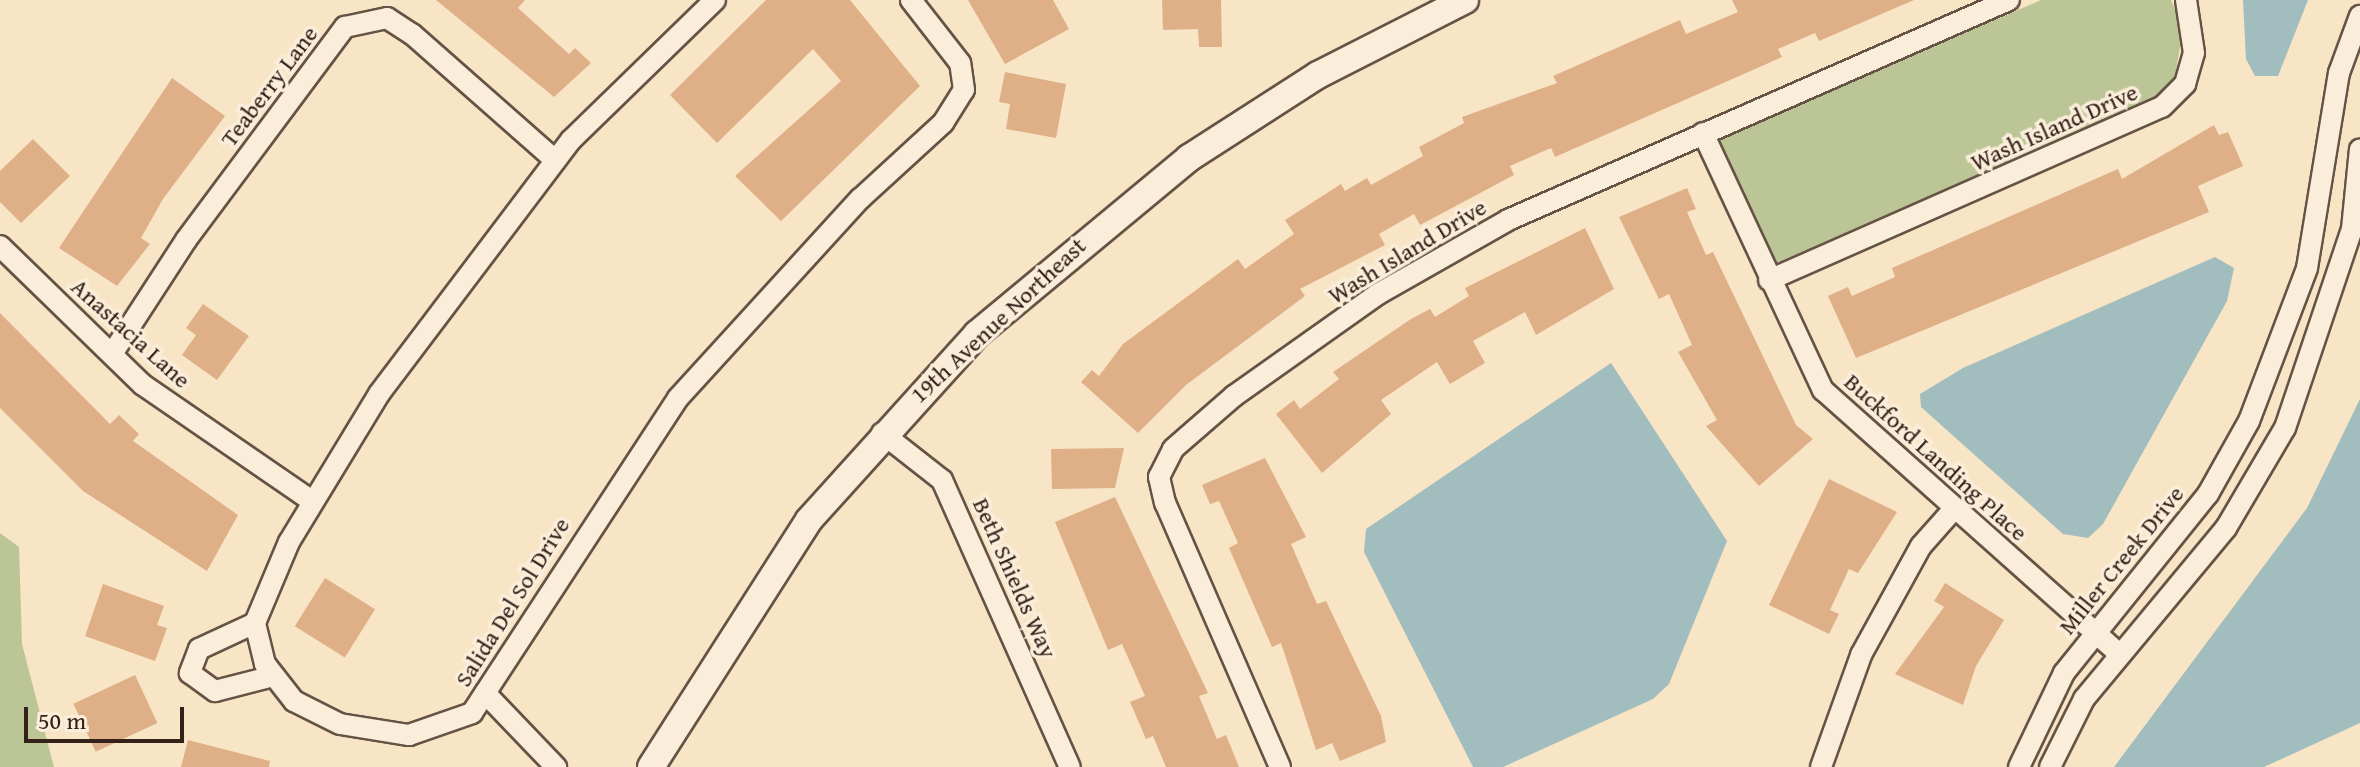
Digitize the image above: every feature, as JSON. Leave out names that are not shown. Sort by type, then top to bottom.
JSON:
[{"type":"street","points":[[274,676],[215,691],[190,673],[199,649],[255,623],[313,502],[379,394],[555,160],[715,0]]},
{"type":"street","name":"Salida Del Sol Drive","points":[[255,623],[274,676],[294,701],[340,724],[409,735],[472,713],[678,398],[860,199],[943,123],[964,90],[960,63],[911,0]]},
{"type":"street","name":"19th Avenue Northeast","points":[[651,767],[809,520],[882,433],[977,334],[1131,200],[1318,75],[1465,0]]},
{"type":"street","name":"Wash Island Drive","points":[[1280,767],[1165,503],[1159,477],[1173,449],[1234,396],[1378,294],[1508,220],[2009,0]]},
{"type":"street","name":"Wash Island Drive","points":[[1769,280],[2162,107],[2185,84],[2194,53],[2186,0]]},
{"type":"street","name":"Miller Creek Drive","points":[[2019,767],[2064,673],[2208,494],[2249,421],[2293,313],[2317,223],[2339,73],[2360,16]]},
{"type":"street","name":"Teaberry Lane","points":[[112,354],[186,240],[345,27],[387,18],[412,34],[555,160]]},
{"type":"street","name":"Buckford Landing Place","points":[[1703,133],[1823,390],[1953,510],[2119,654]]},
{"type":"street","points":[[2050,767],[2084,699],[2226,528],[2285,428],[2357,231],[2360,149]]},
{"type":"street","points":[[2317,223],[2357,231]]},
{"type":"street","name":"Anastacia Lane","points":[[0,246],[112,354],[174,408],[313,502]]},
{"type":"street","name":"Beth Shields Way","points":[[882,433],[942,480],[1070,767]]},
{"type":"street","points":[[1821,767],[1861,655],[1921,546],[1953,510]]},
{"type":"street","points":[[485,693],[556,767]]},
{"type":"green space","points":[[2041,0],[2171,0],[2183,28],[2175,77],[2156,97],[1774,264],[1719,140]]},
{"type":"green space","points":[[0,533],[19,547],[22,644],[54,767],[0,767]]},
{"type":"water","points":[[2243,0],[2308,0],[2278,76],[2255,76],[2246,59]]},
{"type":"water","points":[[2215,257],[2234,268],[2227,301],[2103,524],[2088,538],[2063,534],[1921,407],[1920,394],[1963,368]]},
{"type":"water","points":[[1611,363],[1727,541],[1669,684],[1653,699],[1503,767],[1473,767],[1364,552],[1366,529]]},
{"type":"water","points":[[2360,399],[2360,723],[2264,767],[2114,767],[2307,508]]},
{"type":"building","points":[[436,0],[525,0],[518,8],[569,54],[575,48],[591,63],[554,97]]},
{"type":"building","points":[[766,0],[850,0],[920,86],[781,221],[735,176],[841,81],[813,49],[717,143],[670,95]]},
{"type":"building","points":[[968,0],[1053,0],[1069,29],[1005,64]]},
{"type":"building","points":[[1162,0],[1221,0],[1222,47],[1199,47],[1198,29],[1163,30]]},
{"type":"building","points":[[1732,0],[1914,0],[1819,41],[1815,33],[1778,49],[1782,57],[1555,157],[1551,148],[1510,166],[1514,175],[1420,225],[1414,214],[1379,234],[1385,245],[1300,289],[1305,296],[1186,385],[1138,433],[1081,382],[1092,370],[1099,376],[1123,344],[1238,259],[1245,269],[1294,234],[1285,220],[1341,184],[1345,191],[1367,178],[1371,185],[1423,156],[1419,147],[1464,123],[1462,117],[1557,83],[1553,76],[1680,20],[1686,34],[1738,12]]},
{"type":"building","points":[[1005,72],[1066,84],[1056,138],[1006,129],[1010,104],[999,102]]},
{"type":"building","points":[[172,78],[225,116],[163,199],[141,238],[150,244],[117,286],[59,248]]},
{"type":"building","points":[[2214,125],[2219,135],[2228,132],[2243,166],[2198,186],[2209,212],[1856,358],[1828,296],[1848,287],[1852,296],[1895,277],[1892,268],[2118,169],[2122,179]]},
{"type":"building","points":[[33,139],[70,176],[21,223],[0,202],[0,171]]},
{"type":"building","points":[[1687,188],[1696,209],[1687,212],[1706,255],[1713,252],[1796,425],[1813,439],[1759,486],[1706,426],[1717,420],[1678,352],[1692,345],[1669,294],[1659,299],[1619,217]]},
{"type":"building","points":[[1585,228],[1614,289],[1536,335],[1525,312],[1473,341],[1485,363],[1450,384],[1437,362],[1381,400],[1391,414],[1322,473],[1276,414],[1294,400],[1300,409],[1339,379],[1333,372],[1411,319],[1430,309],[1435,317],[1469,296],[1465,288]]},
{"type":"building","points":[[203,304],[249,336],[217,380],[182,355],[196,335],[186,328]]},
{"type":"building","points":[[0,313],[110,424],[119,415],[139,434],[133,441],[238,515],[207,571],[83,491],[0,408]]},
{"type":"building","points":[[1124,448],[1115,488],[1052,489],[1051,449]]},
{"type":"building","points":[[1265,458],[1306,537],[1291,544],[1317,604],[1326,601],[1381,716],[1386,742],[1340,761],[1332,743],[1316,750],[1281,643],[1272,647],[1229,548],[1238,543],[1219,501],[1210,504],[1202,485]]},
{"type":"building","points":[[1829,479],[1897,512],[1858,573],[1849,569],[1830,610],[1839,614],[1829,634],[1769,605]]},
{"type":"building","points":[[1115,497],[1208,693],[1199,696],[1217,739],[1226,735],[1239,767],[1166,767],[1153,736],[1146,739],[1130,702],[1145,696],[1122,644],[1108,650],[1055,522]]},
{"type":"building","points":[[325,578],[375,609],[345,658],[295,626]]},
{"type":"building","points":[[1945,583],[2004,620],[1976,666],[1963,705],[1895,674],[1944,607],[1934,601]]},
{"type":"building","points":[[103,584],[164,606],[157,625],[167,628],[155,661],[85,636]]},
{"type":"building","points":[[135,675],[157,723],[96,752],[73,704]]},
{"type":"building","points":[[188,740],[270,761],[269,767],[181,767]]}]
